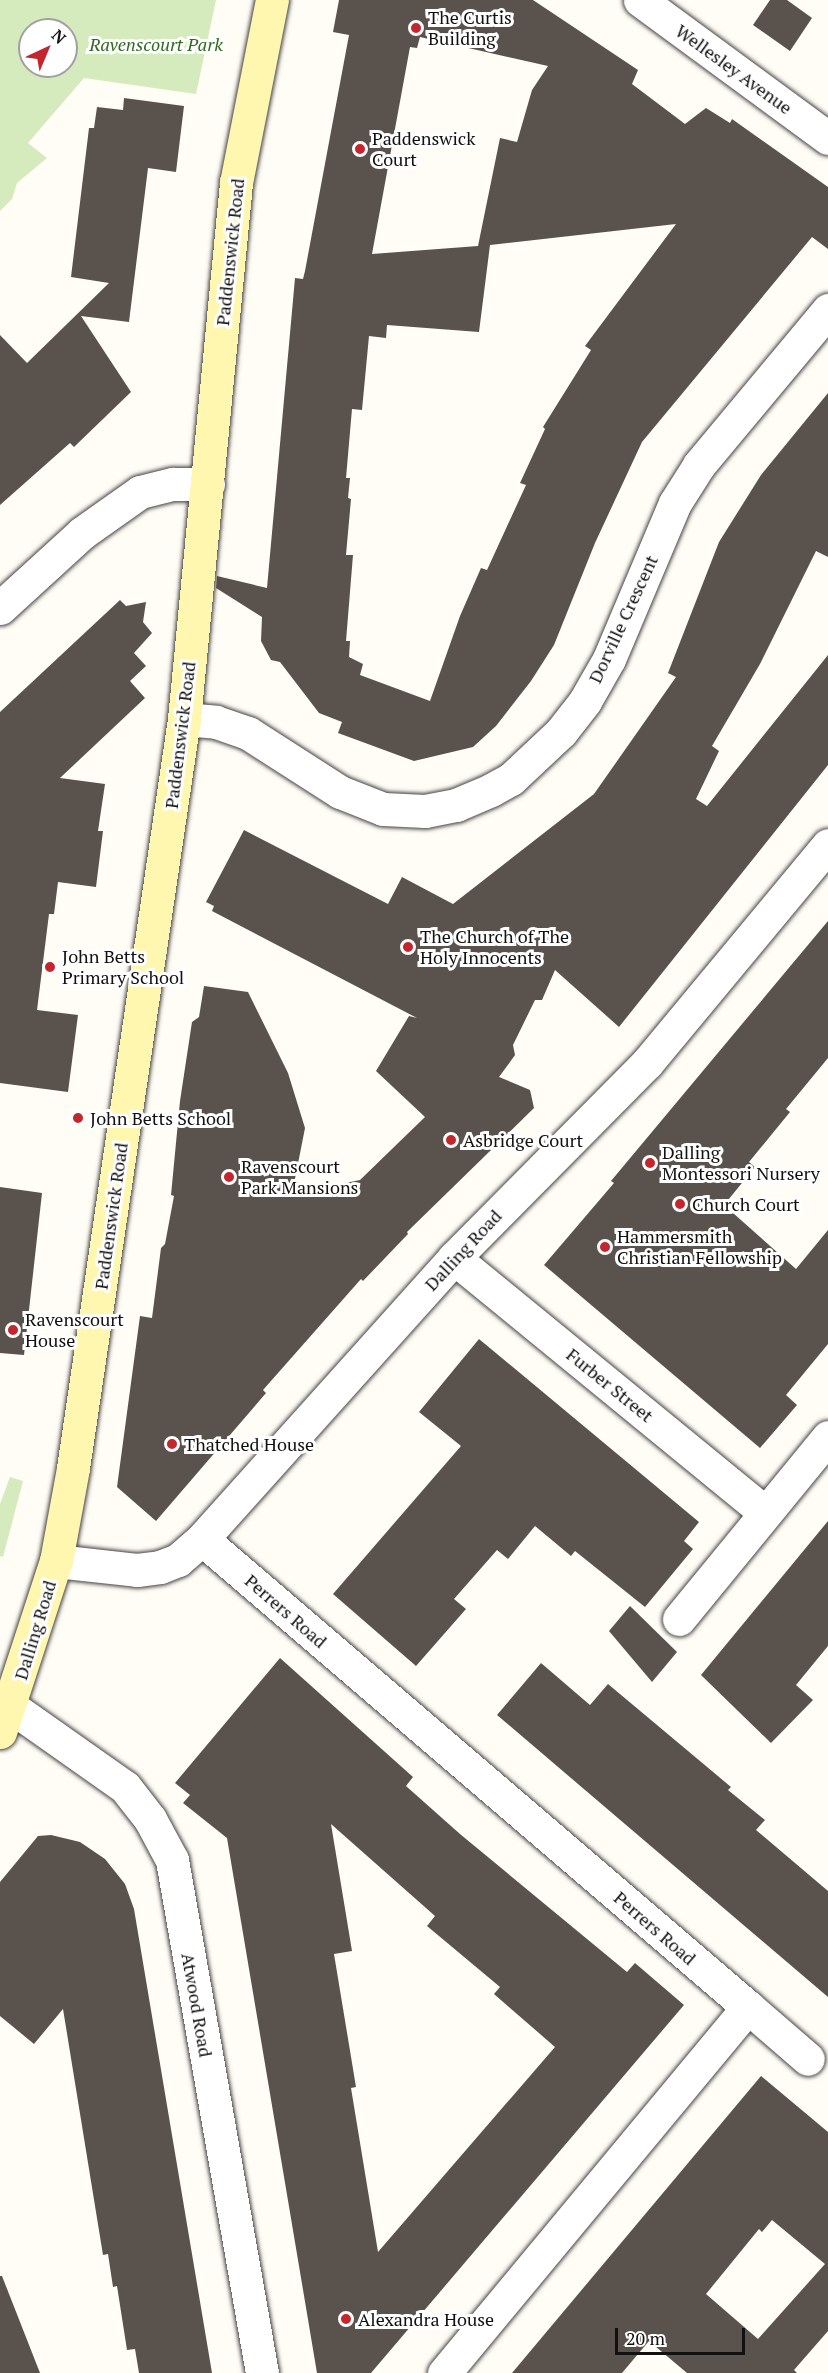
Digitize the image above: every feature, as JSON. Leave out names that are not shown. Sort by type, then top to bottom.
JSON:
[{"type":"main road","name":"Paddenswick Road","points":[[73,1468],[184,719],[236,183],[272,0]]},
{"type":"main road","name":"Dalling Road","points":[[5,1719],[56,1561],[73,1468]]},
{"type":"street","name":"Wellesley Avenue","points":[[640,0],[828,138]]},
{"type":"street","name":"Dorville Crescent","points":[[184,719],[216,722],[248,733],[340,792],[383,809],[425,811],[456,805],[491,790],[511,778],[561,732],[585,701],[609,658],[675,503],[699,465],[828,310]]},
{"type":"street","points":[[0,608],[82,532],[140,492],[173,484],[208,484]]},
{"type":"street","name":"Dalling Road","points":[[56,1561],[137,1570],[159,1567],[178,1560],[202,1539],[454,1258],[647,1062],[828,845]]},
{"type":"street","name":"Furber Street","points":[[454,1258],[765,1513]]},
{"type":"street","points":[[679,1619],[828,1437]]},
{"type":"street","name":"Perrers Road","points":[[202,1539],[808,2059]]},
{"type":"street","name":"Atwood Road","points":[[5,1719],[125,1787],[150,1819],[172,1860],[262,2373]]},
{"type":"street","points":[[444,2373],[748,2007]]},
{"type":"green space","name":"Ravenscourt Park","points":[[0,0],[216,0],[196,94],[84,78],[28,143],[47,158],[17,183],[12,199],[0,211]]},
{"type":"green space","points":[[10,1477],[23,1481],[3,1557],[0,1556],[0,1504]]},
{"type":"building","points":[[339,0],[533,0],[638,70],[632,84],[685,124],[706,108],[730,123],[732,119],[828,187],[828,249],[812,237],[642,442],[595,543],[554,645],[531,681],[496,726],[473,747],[414,761],[338,733],[342,722],[319,713],[280,662],[271,660],[261,641],[262,617],[216,588],[217,576],[267,588],[295,278],[303,279],[305,271],[349,35],[333,32]],"holes":[[[420,37],[548,66],[532,90],[517,142],[500,138],[478,246],[372,254],[410,47],[417,48]],[[676,224],[585,346],[591,350],[543,427],[545,429],[520,483],[526,485],[487,570],[481,568],[460,616],[430,701],[360,675],[363,664],[349,657],[350,641],[346,641],[353,555],[346,555],[351,499],[348,498],[350,478],[346,478],[352,409],[362,410],[369,336],[386,338],[387,325],[479,332],[490,245]]]},
{"type":"building","points":[[770,0],[787,0],[812,18],[790,51],[753,25]]},
{"type":"building","points":[[124,98],[184,106],[176,172],[148,168],[129,322],[81,316],[131,392],[74,447],[70,443],[0,505],[0,335],[27,363],[109,283],[71,277],[89,128],[94,128],[97,107],[123,110]]},
{"type":"building","points":[[828,393],[828,557],[816,551],[760,664],[712,746],[719,751],[696,799],[707,806],[828,655],[828,765],[619,1027],[555,970],[542,1000],[535,1000],[513,1045],[515,1055],[499,1077],[530,1090],[534,1108],[407,1232],[408,1234],[363,1281],[361,1279],[263,1390],[266,1393],[156,1521],[117,1487],[140,1316],[152,1318],[161,1248],[165,1244],[174,1196],[171,1195],[180,1101],[192,1022],[199,1017],[204,986],[248,992],[288,1073],[305,1128],[292,1194],[360,1180],[425,1117],[376,1071],[409,1016],[417,1018],[212,911],[214,906],[206,902],[244,830],[388,904],[402,877],[453,904],[594,794],[676,677],[668,673],[719,542],[761,475]]},
{"type":"building","points":[[120,600],[126,606],[146,602],[143,622],[152,633],[134,653],[146,666],[130,681],[145,698],[60,778],[105,784],[98,831],[103,831],[96,887],[58,882],[54,914],[49,914],[37,1010],[78,1015],[68,1092],[0,1083],[0,712]]},
{"type":"building","points":[[828,921],[828,1058],[786,1109],[790,1112],[749,1162],[755,1167],[724,1205],[796,1269],[828,1230],[828,1344],[786,1395],[797,1405],[760,1448],[544,1265],[614,1183],[611,1181]]},
{"type":"building","name":"Ravenscourt House","points":[[0,1187],[42,1193],[24,1355],[0,1353]]},
{"type":"building","points":[[479,1339],[699,1522],[684,1541],[693,1549],[645,1607],[575,1551],[571,1556],[535,1526],[508,1559],[497,1550],[454,1599],[466,1609],[416,1666],[333,1594],[461,1446],[419,1412]]},
{"type":"building","points":[[828,1521],[828,1646],[796,1685],[813,1700],[771,1743],[701,1675]]},
{"type":"building","points":[[630,1606],[677,1652],[652,1682],[609,1631]]},
{"type":"building","points":[[280,1658],[413,1777],[406,1786],[460,1834],[627,1972],[635,1963],[684,2005],[371,2373],[317,2373],[227,1838],[183,1803],[190,1795],[175,1783]],"holes":[[[331,1824],[435,1916],[427,1926],[500,1987],[494,1994],[555,2047],[378,2252],[351,2088],[356,2087],[334,1954],[352,1951]]]},
{"type":"building","points":[[541,1663],[590,1705],[608,1684],[731,1787],[728,1790],[765,1820],[756,1830],[828,1891],[828,1997],[497,1715]]},
{"type":"building","points":[[51,1835],[80,1842],[105,1859],[125,1884],[134,1909],[212,2373],[139,2373],[135,2349],[127,2350],[117,2286],[113,2287],[108,2254],[103,2255],[63,2009],[34,2044],[0,2016],[0,1882],[38,1836]]},
{"type":"building","points":[[761,2076],[828,2132],[828,2331],[794,2370],[797,2373],[687,2373],[649,2341],[622,2373],[512,2373]],"holes":[[[772,2220],[825,2264],[758,2339],[706,2294],[759,2229],[762,2232]]]},
{"type":"building","points":[[0,2276],[2,2276],[40,2373],[0,2373]]},
{"type":"place","name":"The Curtis Building","points":[[416,28]]},
{"type":"place","name":"Paddenswick Court","points":[[360,149]]},
{"type":"place","name":"The Church of The Holy Innocents","points":[[408,947]]},
{"type":"place","name":"John Betts Primary School","points":[[50,967]]},
{"type":"place","name":"John Betts School","points":[[78,1118]]},
{"type":"place","name":"Asbridge Court","points":[[451,1140]]},
{"type":"place","name":"Dalling Montessori Nursery","points":[[650,1163]]},
{"type":"place","name":"Ravenscourt Park Mansions","points":[[229,1177]]},
{"type":"place","name":"Church Court","points":[[680,1204]]},
{"type":"place","name":"Hammersmith Christian Fellowship","points":[[605,1247]]},
{"type":"place","name":"Ravenscourt House","points":[[13,1330]]},
{"type":"place","name":"Thatched House","points":[[172,1444]]},
{"type":"place","name":"Alexandra House","points":[[346,2319]]}]
